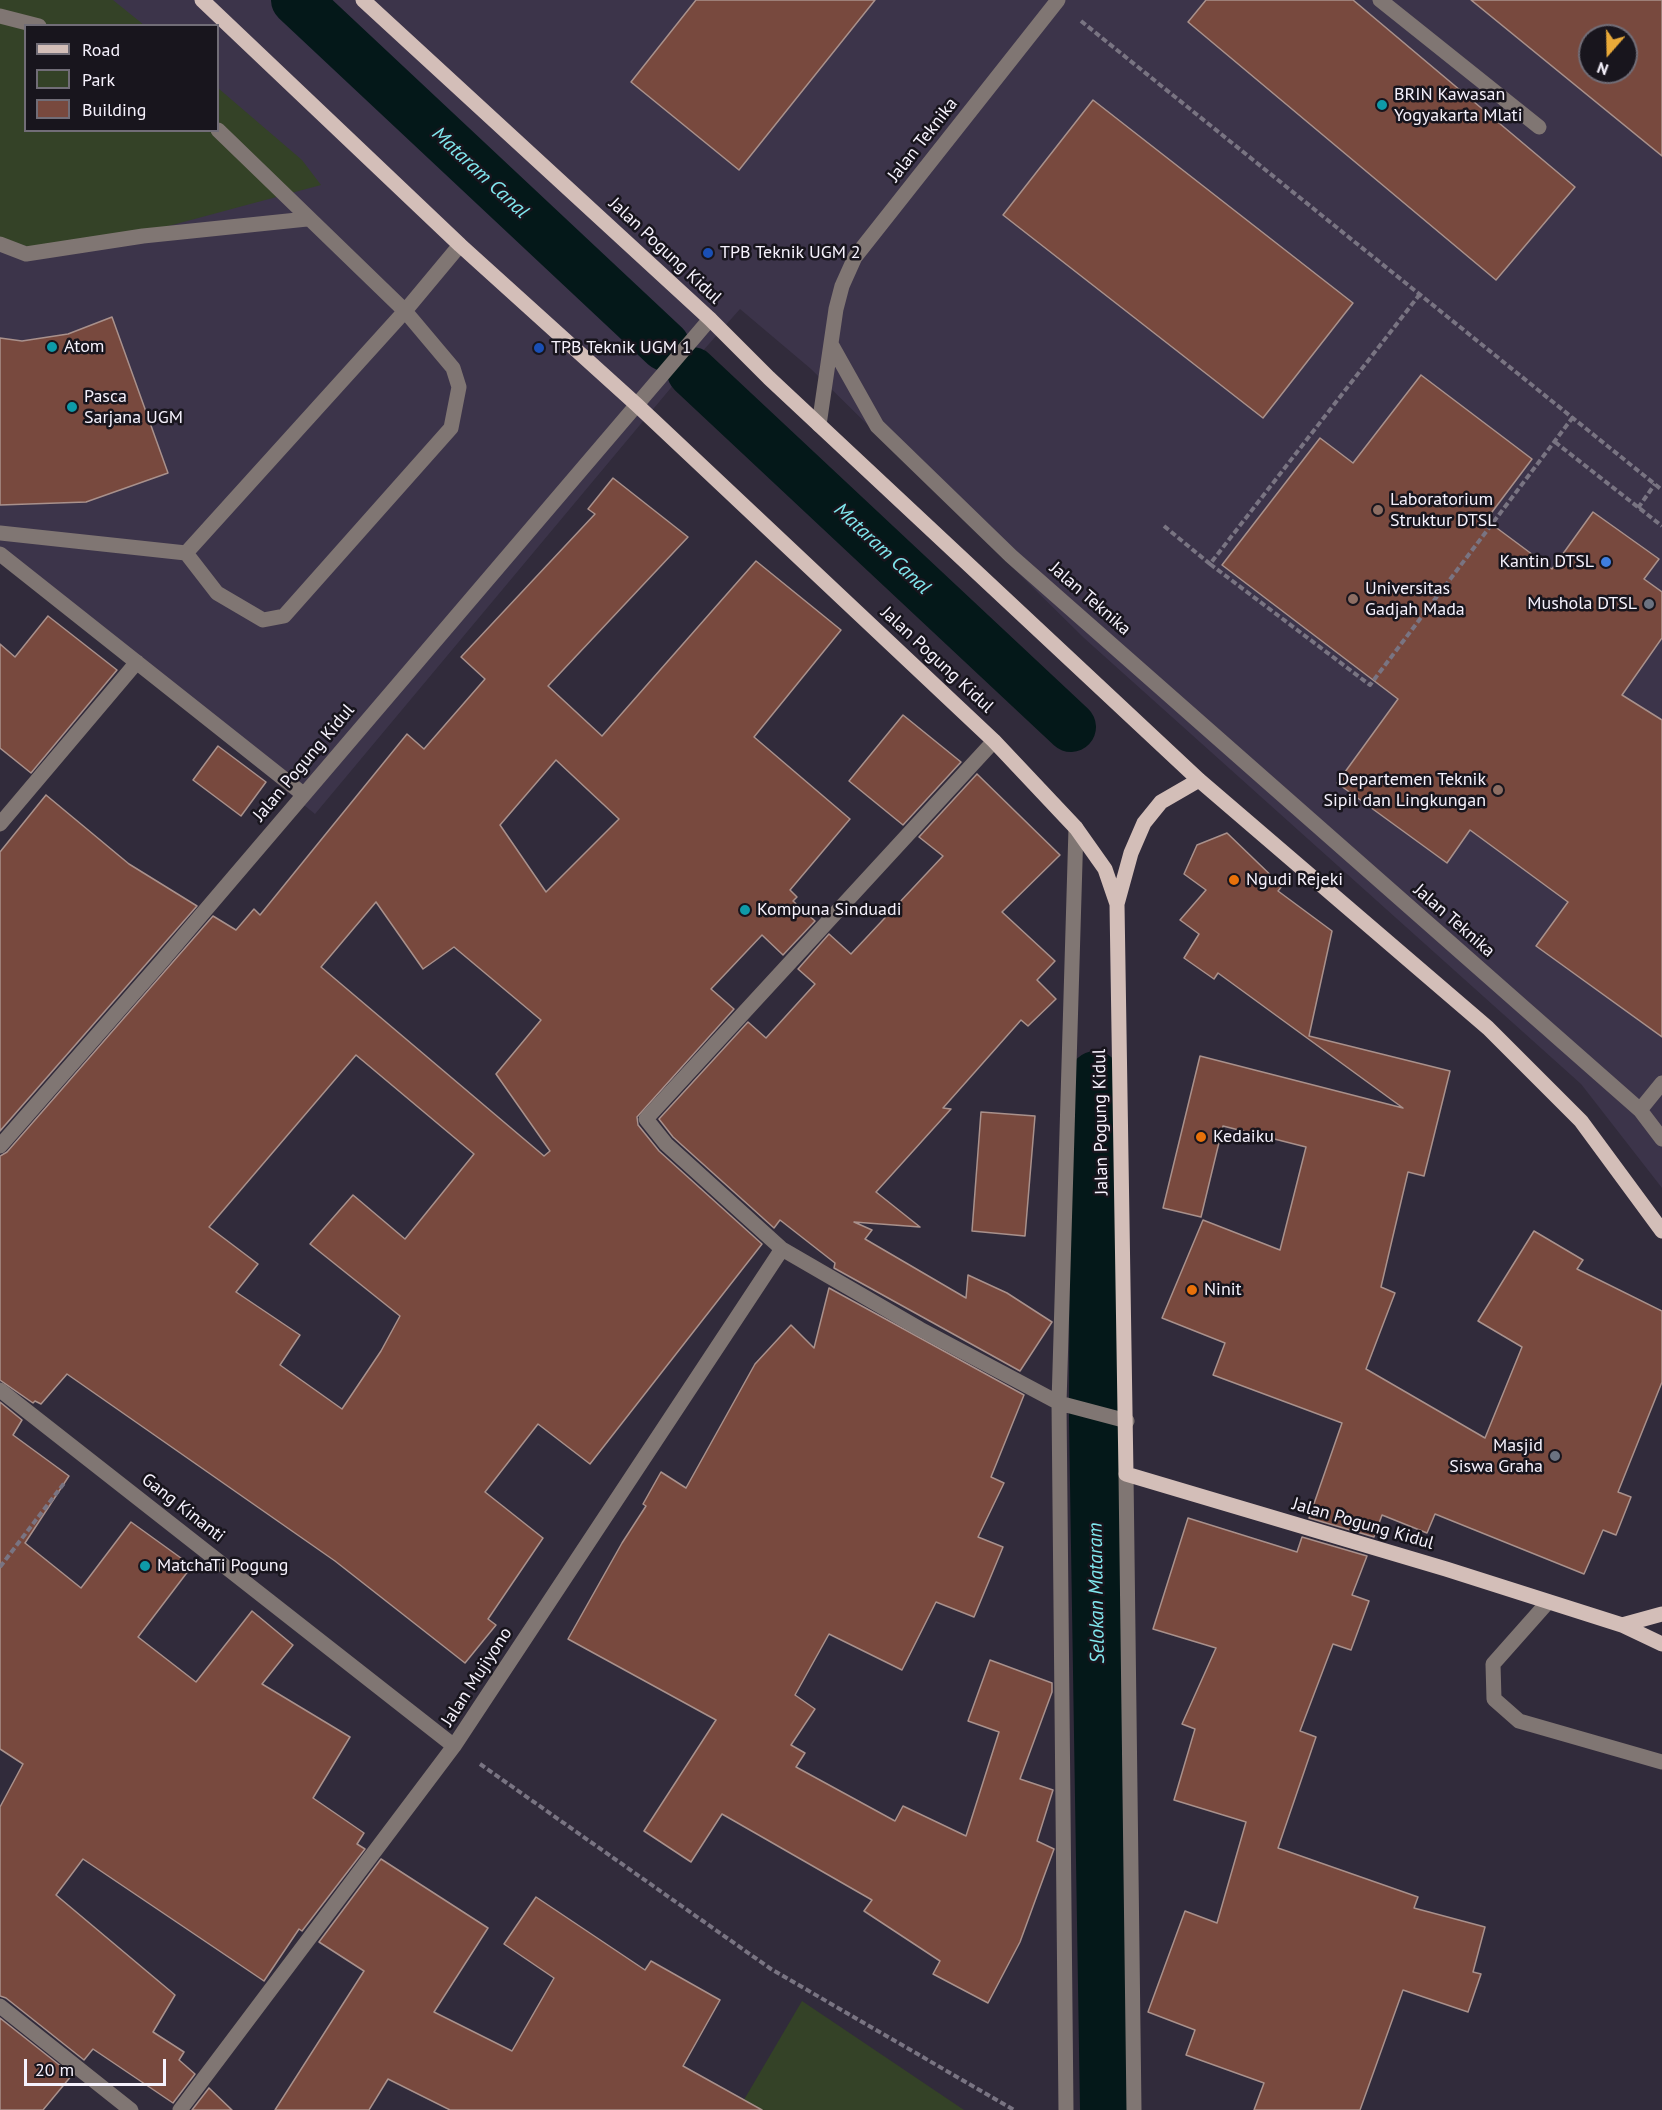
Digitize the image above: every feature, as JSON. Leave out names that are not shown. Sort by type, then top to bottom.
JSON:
[{"type":"main road","name":"Jalan Pogung Kidul","points":[[202,0],[460,245],[640,402],[994,741],[1076,828],[1105,869],[1117,904],[1122,1420],[1126,1474],[1622,1625],[1662,1644]]},
{"type":"main road","name":"Jalan Pogung Kidul","points":[[363,0],[710,319],[819,425],[1199,780],[1488,1028],[1581,1121],[1662,1231]]},
{"type":"main road","points":[[1117,904],[1131,854],[1144,823],[1161,802],[1199,780]]},
{"type":"main road","points":[[1622,1625],[1662,1614]]},
{"type":"street","points":[[1380,0],[1539,127]]},
{"type":"street","name":"Jalan Teknika","points":[[1057,1],[855,257],[842,286],[831,344],[877,426],[1011,556],[1640,1110],[1662,1139]]},
{"type":"street","points":[[0,16],[31,24]]},
{"type":"street","points":[[0,533],[186,554],[217,593],[263,620],[284,616],[451,429],[459,387],[453,368],[405,311],[307,219],[219,131]]},
{"type":"street","points":[[0,244],[26,254],[143,236],[307,219]]},
{"type":"street","points":[[186,554],[405,311],[460,245]]},
{"type":"street","points":[[640,402],[710,319]]},
{"type":"street","points":[[819,425],[831,344]]},
{"type":"street","name":"Jalan Pogung Kidul","points":[[0,1146],[162,961],[640,402]]},
{"type":"street","points":[[0,554],[303,794]]},
{"type":"street","points":[[0,824],[137,662]]},
{"type":"street","points":[[994,741],[646,1119],[666,1144],[782,1249],[920,1329],[1064,1405],[1122,1420]]},
{"type":"street","points":[[1066,2110],[1064,1405],[1076,828]]},
{"type":"street","points":[[1640,1110],[1662,1083]]},
{"type":"street","name":"Jalan Mujiyono","points":[[180,2110],[454,1746],[782,1249]]},
{"type":"street","name":"Gang Kinanti","points":[[0,1390],[454,1746]]},
{"type":"street","points":[[1126,1474],[1134,2110]]},
{"type":"street","points":[[1548,1602],[1493,1664],[1494,1699],[1519,1721],[1662,1762]]},
{"type":"street","points":[[0,2006],[131,2110]]},
{"type":"path","points":[[1057,1],[1662,490]]},
{"type":"path","points":[[1210,564],[1420,294]]},
{"type":"path","points":[[1164,526],[1210,564],[1370,685],[1573,417]]},
{"type":"path","points":[[1555,442],[1662,525]]},
{"type":"path","points":[[1638,508],[1655,484]]},
{"type":"path","points":[[0,1567],[84,1456]]},
{"type":"path","points":[[454,1746],[771,1969],[1014,2110]]},
{"type":"shaded area","name":"Universitas Gadjah Mada","points":[[0,0],[1662,0],[1662,1188],[1581,1084],[1084,638],[811,369],[740,309],[685,371],[315,814],[0,560]]},
{"type":"green space","points":[[0,0],[113,0],[143,24],[24,24],[24,132],[219,132],[219,89],[302,160],[321,185],[150,231],[34,249],[0,237]]},
{"type":"green space","points":[[802,2001],[964,2110],[738,2110]]},
{"type":"building","points":[[696,0],[875,0],[739,170],[631,82]]},
{"type":"building","name":"BRIN Kawasan Yogyakarta Mlati","points":[[1206,0],[1353,0],[1575,187],[1496,280],[1188,22]]},
{"type":"building","name":"BRIN Kawasan Yogyakarta Mlati","points":[[1471,0],[1662,0],[1662,156]]},
{"type":"building","points":[[1093,100],[1353,303],[1263,418],[1003,215]]},
{"type":"building","name":"Pasca Sarjana UGM","points":[[112,317],[168,473],[86,502],[0,505],[0,338],[22,341],[68,334]]},
{"type":"building","points":[[1421,375],[1532,459],[1486,520],[1552,569],[1593,512],[1659,559],[1644,579],[1662,592],[1662,638],[1622,695],[1662,720],[1662,1037],[1536,946],[1568,902],[1470,830],[1447,863],[1337,783],[1398,699],[1222,565],[1320,438],[1353,463]]},
{"type":"building","points":[[613,478],[688,537],[548,686],[602,736],[756,561],[841,630],[754,737],[850,819],[790,890],[797,897],[793,901],[815,921],[783,955],[762,935],[711,989],[734,1009],[637,1117],[638,1125],[659,1151],[762,1244],[590,1464],[538,1424],[485,1492],[543,1538],[488,1619],[496,1625],[465,1663],[335,1561],[67,1374],[41,1404],[35,1401],[33,1403],[0,1380],[0,1156],[7,1152],[213,916],[236,930],[254,909],[260,915],[407,734],[424,749],[485,679],[461,657],[595,514],[588,509]],"holes":[[[556,760],[619,819],[546,892],[500,825]],[[376,902],[423,969],[454,947],[541,1020],[496,1074],[550,1151],[544,1156],[321,967]],[[356,1055],[474,1154],[405,1239],[353,1195],[310,1244],[400,1316],[381,1351],[342,1409],[280,1365],[300,1335],[236,1292],[258,1264],[209,1227]]]},
{"type":"building","points":[[48,616],[117,670],[31,773],[0,748],[0,644],[15,657]]},
{"type":"building","points":[[903,715],[961,762],[903,825],[849,781]]},
{"type":"building","points":[[218,746],[266,782],[241,816],[193,780]]},
{"type":"building","points":[[977,774],[1060,855],[1002,912],[1055,961],[1037,980],[1056,999],[1028,1026],[1021,1020],[943,1108],[951,1109],[876,1192],[920,1227],[854,1222],[872,1230],[865,1239],[966,1298],[968,1275],[1007,1293],[1052,1322],[1020,1371],[834,1268],[835,1263],[780,1220],[774,1228],[673,1137],[659,1119],[748,1022],[766,1038],[815,984],[798,969],[829,934],[851,954],[943,856],[919,837]]},
{"type":"building","points":[[46,795],[129,864],[197,906],[0,1131],[0,852]]},
{"type":"building","points":[[1227,833],[1282,886],[1278,891],[1332,931],[1309,1036],[1450,1071],[1424,1176],[1408,1172],[1381,1287],[1395,1293],[1366,1369],[1485,1438],[1522,1347],[1478,1321],[1534,1231],[1583,1260],[1577,1269],[1662,1311],[1662,1382],[1618,1492],[1631,1497],[1616,1535],[1603,1530],[1584,1574],[1435,1514],[1427,1533],[1382,1515],[1374,1537],[1309,1518],[1342,1423],[1213,1375],[1225,1343],[1162,1318],[1203,1220],[1280,1250],[1306,1147],[1223,1126],[1201,1217],[1163,1208],[1200,1056],[1403,1108],[1218,973],[1214,979],[1184,958],[1199,934],[1180,920],[1206,890],[1184,874],[1197,845]]},
{"type":"building","points":[[981,1112],[1035,1116],[1025,1236],[972,1231]]},
{"type":"building","points":[[829,1288],[1024,1395],[991,1477],[1004,1483],[978,1537],[1003,1547],[974,1617],[936,1602],[902,1670],[829,1634],[795,1695],[815,1709],[791,1745],[805,1753],[796,1767],[895,1821],[903,1806],[966,1836],[999,1732],[968,1721],[990,1660],[1052,1683],[1052,1692],[1020,1779],[1053,1790],[1037,1841],[1054,1849],[1020,1942],[988,2003],[933,1974],[940,1961],[864,1911],[872,1900],[722,1814],[691,1862],[644,1831],[716,1720],[568,1639],[622,1543],[646,1506],[643,1504],[661,1472],[686,1488],[755,1364],[791,1325],[814,1348]]},
{"type":"building","points":[[0,1402],[22,1420],[13,1435],[69,1476],[25,1543],[81,1588],[131,1522],[192,1566],[138,1637],[196,1682],[252,1611],[293,1645],[262,1684],[350,1737],[313,1798],[364,1833],[357,1844],[365,1849],[302,1931],[299,1929],[264,1981],[83,1859],[56,1895],[175,1995],[153,2032],[184,2052],[179,2060],[195,2074],[173,2103],[93,2049],[84,2060],[6,1998],[0,1996],[0,1807],[23,1764],[0,1749]]},
{"type":"building","points":[[1188,1518],[1297,1552],[1302,1537],[1367,1556],[1352,1595],[1369,1601],[1351,1650],[1333,1644],[1300,1731],[1316,1737],[1278,1848],[1418,1897],[1414,1908],[1485,1927],[1473,1972],[1481,1974],[1468,2012],[1403,1990],[1360,2110],[1254,2110],[1264,2083],[1186,2055],[1195,2030],[1148,2012],[1185,1911],[1217,1923],[1246,1822],[1174,1800],[1195,1729],[1182,1724],[1216,1648],[1153,1629]]},
{"type":"building","points":[[381,1859],[488,1928],[434,2012],[512,2051],[554,1978],[504,1944],[536,1897],[645,1970],[651,1961],[720,2000],[683,2066],[762,2110],[450,2110],[388,2079],[369,2110],[275,2110],[364,1971],[319,1942]]},
{"type":"building","points":[[0,2018],[72,2075],[43,2110],[0,2110]]},
{"type":"building","points":[[209,2088],[232,2110],[192,2110]]},
{"type":"waterway","name":"Mataram Canal","points":[[296,0],[665,346]]},
{"type":"waterway","name":"Mataram Canal","points":[[692,372],[1071,727]]},
{"type":"waterway","name":"Selokan Mataram","points":[[1095,1076],[1094,1420],[1105,2110]]},
{"type":"place","name":"BRIN Kawasan Yogyakarta Mlati","points":[[1382,105]]},
{"type":"place","name":"TPB Teknik UGM 2","points":[[708,253]]},
{"type":"place","name":"Atom","points":[[52,347]]},
{"type":"place","name":"TPB Teknik UGM 1","points":[[539,348]]},
{"type":"place","name":"Pasca Sarjana UGM","points":[[72,407]]},
{"type":"place","name":"Laboratorium Struktur DTSL","points":[[1378,510]]},
{"type":"place","name":"Kantin DTSL","points":[[1606,562]]},
{"type":"place","name":"Universitas Gadjah Mada","points":[[1353,599]]},
{"type":"place","name":"Mushola DTSL","points":[[1649,604]]},
{"type":"place","name":"Departemen Teknik Sipil dan Lingkungan","points":[[1498,790]]},
{"type":"place","name":"Ngudi Rejeki","points":[[1234,880]]},
{"type":"place","name":"Kompuna Sinduadi","points":[[745,910]]},
{"type":"place","name":"Kedaiku","points":[[1201,1137]]},
{"type":"place","name":"Ninit","points":[[1192,1290]]},
{"type":"place","name":"Masjid Siswa Graha","points":[[1555,1456]]},
{"type":"place","name":"MatchaTi Pogung","points":[[145,1566]]}]
